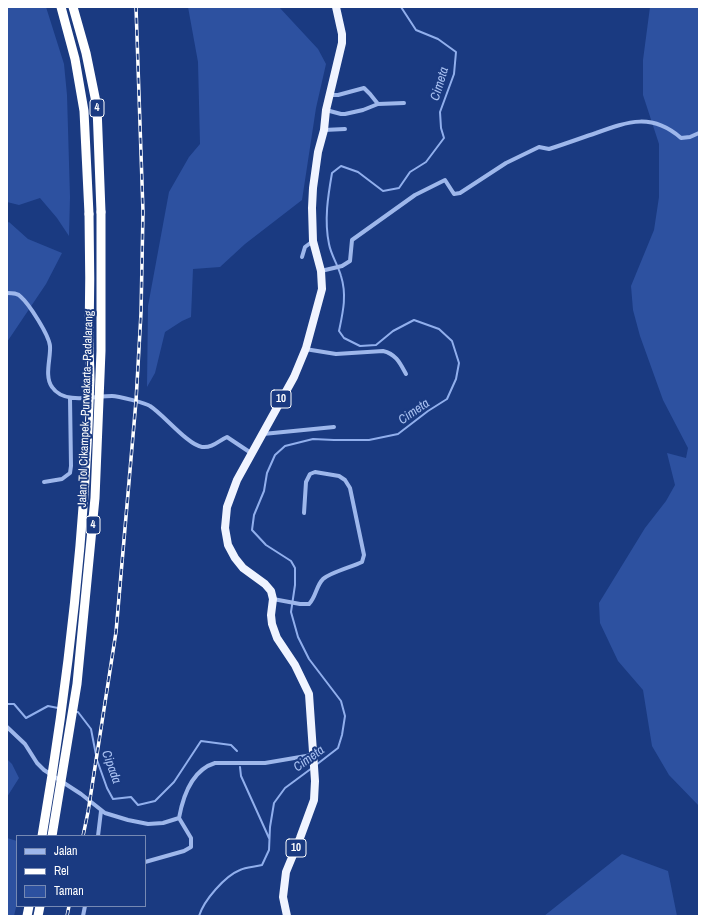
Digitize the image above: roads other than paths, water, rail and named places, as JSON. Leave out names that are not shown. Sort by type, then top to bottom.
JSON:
[{"type":"highway","name":"Jalan Tol Cikampek–Purwakarta–Padalarang","points":[[42,835],[52,779],[77,579],[90,379],[89,214],[84,111],[75,59],[61,7]]},
{"type":"highway","name":"Jalan Tol Cikampek–Purwakarta–Padalarang","points":[[52,835],[77,684],[95,498],[101,358],[101,212],[97,107],[86,53],[73,7]]},
{"type":"highway","name":"10","points":[[287,916],[283,897],[286,872],[314,800],[315,781],[309,694],[296,665],[277,638],[272,624],[271,615],[273,599],[271,591],[265,584],[243,568],[235,558],[226,540],[225,528],[227,507],[237,480],[294,377],[305,349],[322,288],[320,271],[313,241],[312,208],[318,152],[342,42],[342,34],[336,7]]},
{"type":"street","points":[[330,95],[338,95],[364,88],[378,104]]},
{"type":"street","points":[[326,110],[345,114],[363,110],[378,104],[404,103]]},
{"type":"street","points":[[320,271],[342,266],[350,261],[352,240],[415,195],[445,180],[454,194],[460,193],[506,163],[539,147],[549,149],[624,123],[648,122],[670,129],[681,138],[690,137],[699,133]]},
{"type":"street","points":[[324,130],[345,128]]},
{"type":"street","points":[[302,257],[304,247],[313,241]]},
{"type":"street","points":[[7,292],[20,296],[33,311],[49,340],[49,378],[51,386],[61,396],[70,398],[114,396],[149,405],[189,440],[200,447],[216,444],[227,437],[251,453]]},
{"type":"street","points":[[305,349],[336,354],[383,351],[389,352],[397,359],[406,374]]},
{"type":"street","points":[[44,482],[62,479],[70,473],[70,398]]},
{"type":"street","points":[[263,434],[334,427]]},
{"type":"street","points":[[273,599],[300,604],[309,604],[313,600],[317,588],[324,579],[362,562],[364,555],[350,488],[345,480],[339,476],[319,472],[310,474],[306,482],[304,513]]},
{"type":"street","points":[[7,727],[25,744],[37,763],[44,770],[81,794],[101,811],[122,819],[148,824],[164,823],[180,818]]},
{"type":"street","points":[[146,862],[184,851],[191,847],[191,838],[180,818],[183,801],[189,786],[201,770],[208,765],[215,763],[265,763],[313,758]]},
{"type":"street","points":[[98,835],[101,811]]},
{"type":"waterway","name":"Cimeta","points":[[316,765],[338,748],[345,716],[341,701],[309,659],[298,637],[291,612],[295,585],[295,568],[291,561],[266,545],[252,530],[254,515],[264,491],[267,473],[275,455],[285,446],[313,439],[369,440],[398,434],[428,411],[447,399],[456,379],[459,363],[452,341],[439,329],[414,320],[393,331],[376,345],[360,346],[344,338],[339,331],[343,310],[344,290],[340,272],[330,248],[327,226],[328,199],[332,173],[341,166],[358,172],[383,191],[399,188],[410,172],[426,162],[444,138],[441,128],[440,112],[454,74],[456,52],[438,39],[416,30],[401,7]]},
{"type":"waterway","name":"Cipada","points":[[7,704],[14,704],[26,718],[48,706],[58,708]]},
{"type":"waterway","name":"Cipada","points":[[74,712],[78,712],[91,729],[97,760],[107,788],[113,799],[131,797],[138,805],[155,801],[174,782],[201,741],[231,745],[237,751]]},
{"type":"waterway","name":"Cipada","points":[[240,767],[241,776],[269,838]]},
{"type":"waterway","name":"Cimeta","points":[[199,916],[210,896],[228,877],[242,869],[262,865],[269,850],[270,827],[274,803],[285,788],[312,768]]},
{"type":"railway","points":[[83,835],[116,632],[136,401],[141,313],[143,212],[136,7]]},
{"type":"railway","points":[[67,916],[69,907]]}]
